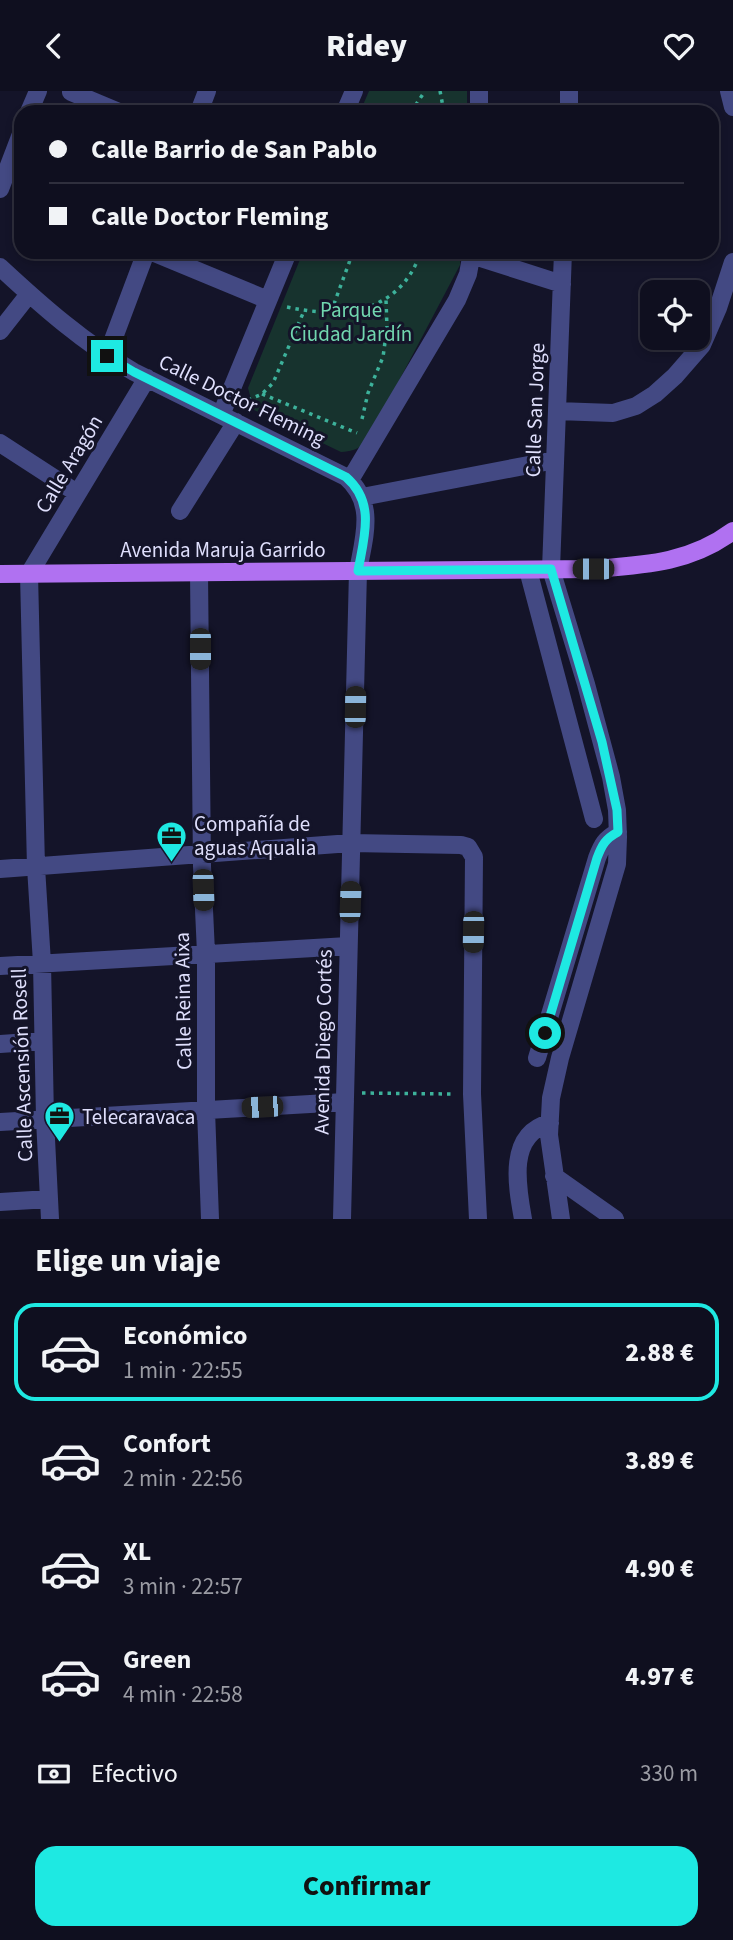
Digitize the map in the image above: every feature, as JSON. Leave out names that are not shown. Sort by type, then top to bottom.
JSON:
[{"type":"main road","name":"Avenida Maruja Garrido","points":[[0,574],[593,569],[664,562],[697,552],[733,531]]},
{"type":"street","points":[[729,91],[733,107]]},
{"type":"street","points":[[71,92],[102,105]]},
{"type":"street","points":[[0,189],[14,152]]},
{"type":"street","points":[[107,356],[143,259]]},
{"type":"street","points":[[169,259],[268,300]]},
{"type":"street","points":[[180,510],[228,414],[285,259]]},
{"type":"street","points":[[350,480],[457,300],[464,285],[470,259]]},
{"type":"street","points":[[486,259],[562,284]]},
{"type":"street","name":"Calle San Jorge","points":[[561,1219],[554,1177],[551,1098],[560,1058],[617,864],[618,832],[615,799],[602,742],[551,569],[563,259]]},
{"type":"street","points":[[557,411],[613,413],[636,406],[655,394],[702,345],[733,262]]},
{"type":"street","name":"Calle Doctor Fleming","points":[[0,267],[80,338],[107,356],[147,378],[228,414],[350,480],[362,497]]},
{"type":"street","points":[[0,331],[29,294]]},
{"type":"street","name":"Calle Aragón","points":[[29,574],[147,378]]},
{"type":"street","points":[[0,443],[77,493]]},
{"type":"street","points":[[358,571],[365,524],[362,497],[555,460]]},
{"type":"street","points":[[528,570],[594,819]]},
{"type":"street","name":"Avenida Diego Cortés","points":[[342,1219],[358,571]]},
{"type":"street","name":"Calle Reina Aixa","points":[[200,573],[202,853],[210,1219]]},
{"type":"street","name":"Calle Ascensión Rosell","points":[[29,574],[36,867],[42,964],[50,1219]]},
{"type":"street","points":[[537,1058],[602,844],[618,832]]},
{"type":"street","points":[[0,869],[351,843],[468,847],[474,857],[475,868],[472,1094],[478,1219]]},
{"type":"street","points":[[0,966],[348,946]]},
{"type":"street","points":[[0,1044],[43,1041]]},
{"type":"street","points":[[0,1122],[206,1110],[345,1098]]},
{"type":"street","points":[[523,1219],[518,1194],[518,1156],[531,1132],[550,1123]]},
{"type":"street","points":[[554,1177],[615,1219]]},
{"type":"street","points":[[0,1202],[49,1199]]},
{"type":"path","points":[[331,312],[350,259]]},
{"type":"path","points":[[268,300],[304,311],[343,312],[366,309],[386,300],[404,285],[419,259]]},
{"type":"path","points":[[262,394],[362,435],[362,420],[368,393],[383,357],[387,328],[386,300]]},
{"type":"path","points":[[228,414],[262,394],[273,383],[304,311]]},
{"type":"path","points":[[345,1098],[472,1094]]},
{"type":"green space","points":[[369,91],[467,91],[467,105],[363,105]]},
{"type":"green space","name":"Parque Ciudad Jardín","points":[[300,259],[460,259],[460,265],[374,428],[358,448],[341,452],[254,410],[248,388]]},
{"type":"place","name":"Compañía de aguas Aqualia","points":[[171,863]]},
{"type":"place","name":"Telecaravaca","points":[[59,1144]]},
{"type":"route","points":[[107,356],[346,477],[356,485],[365,508],[358,571],[551,569],[602,742],[617,810],[618,832],[602,844],[545,1033]]}]
